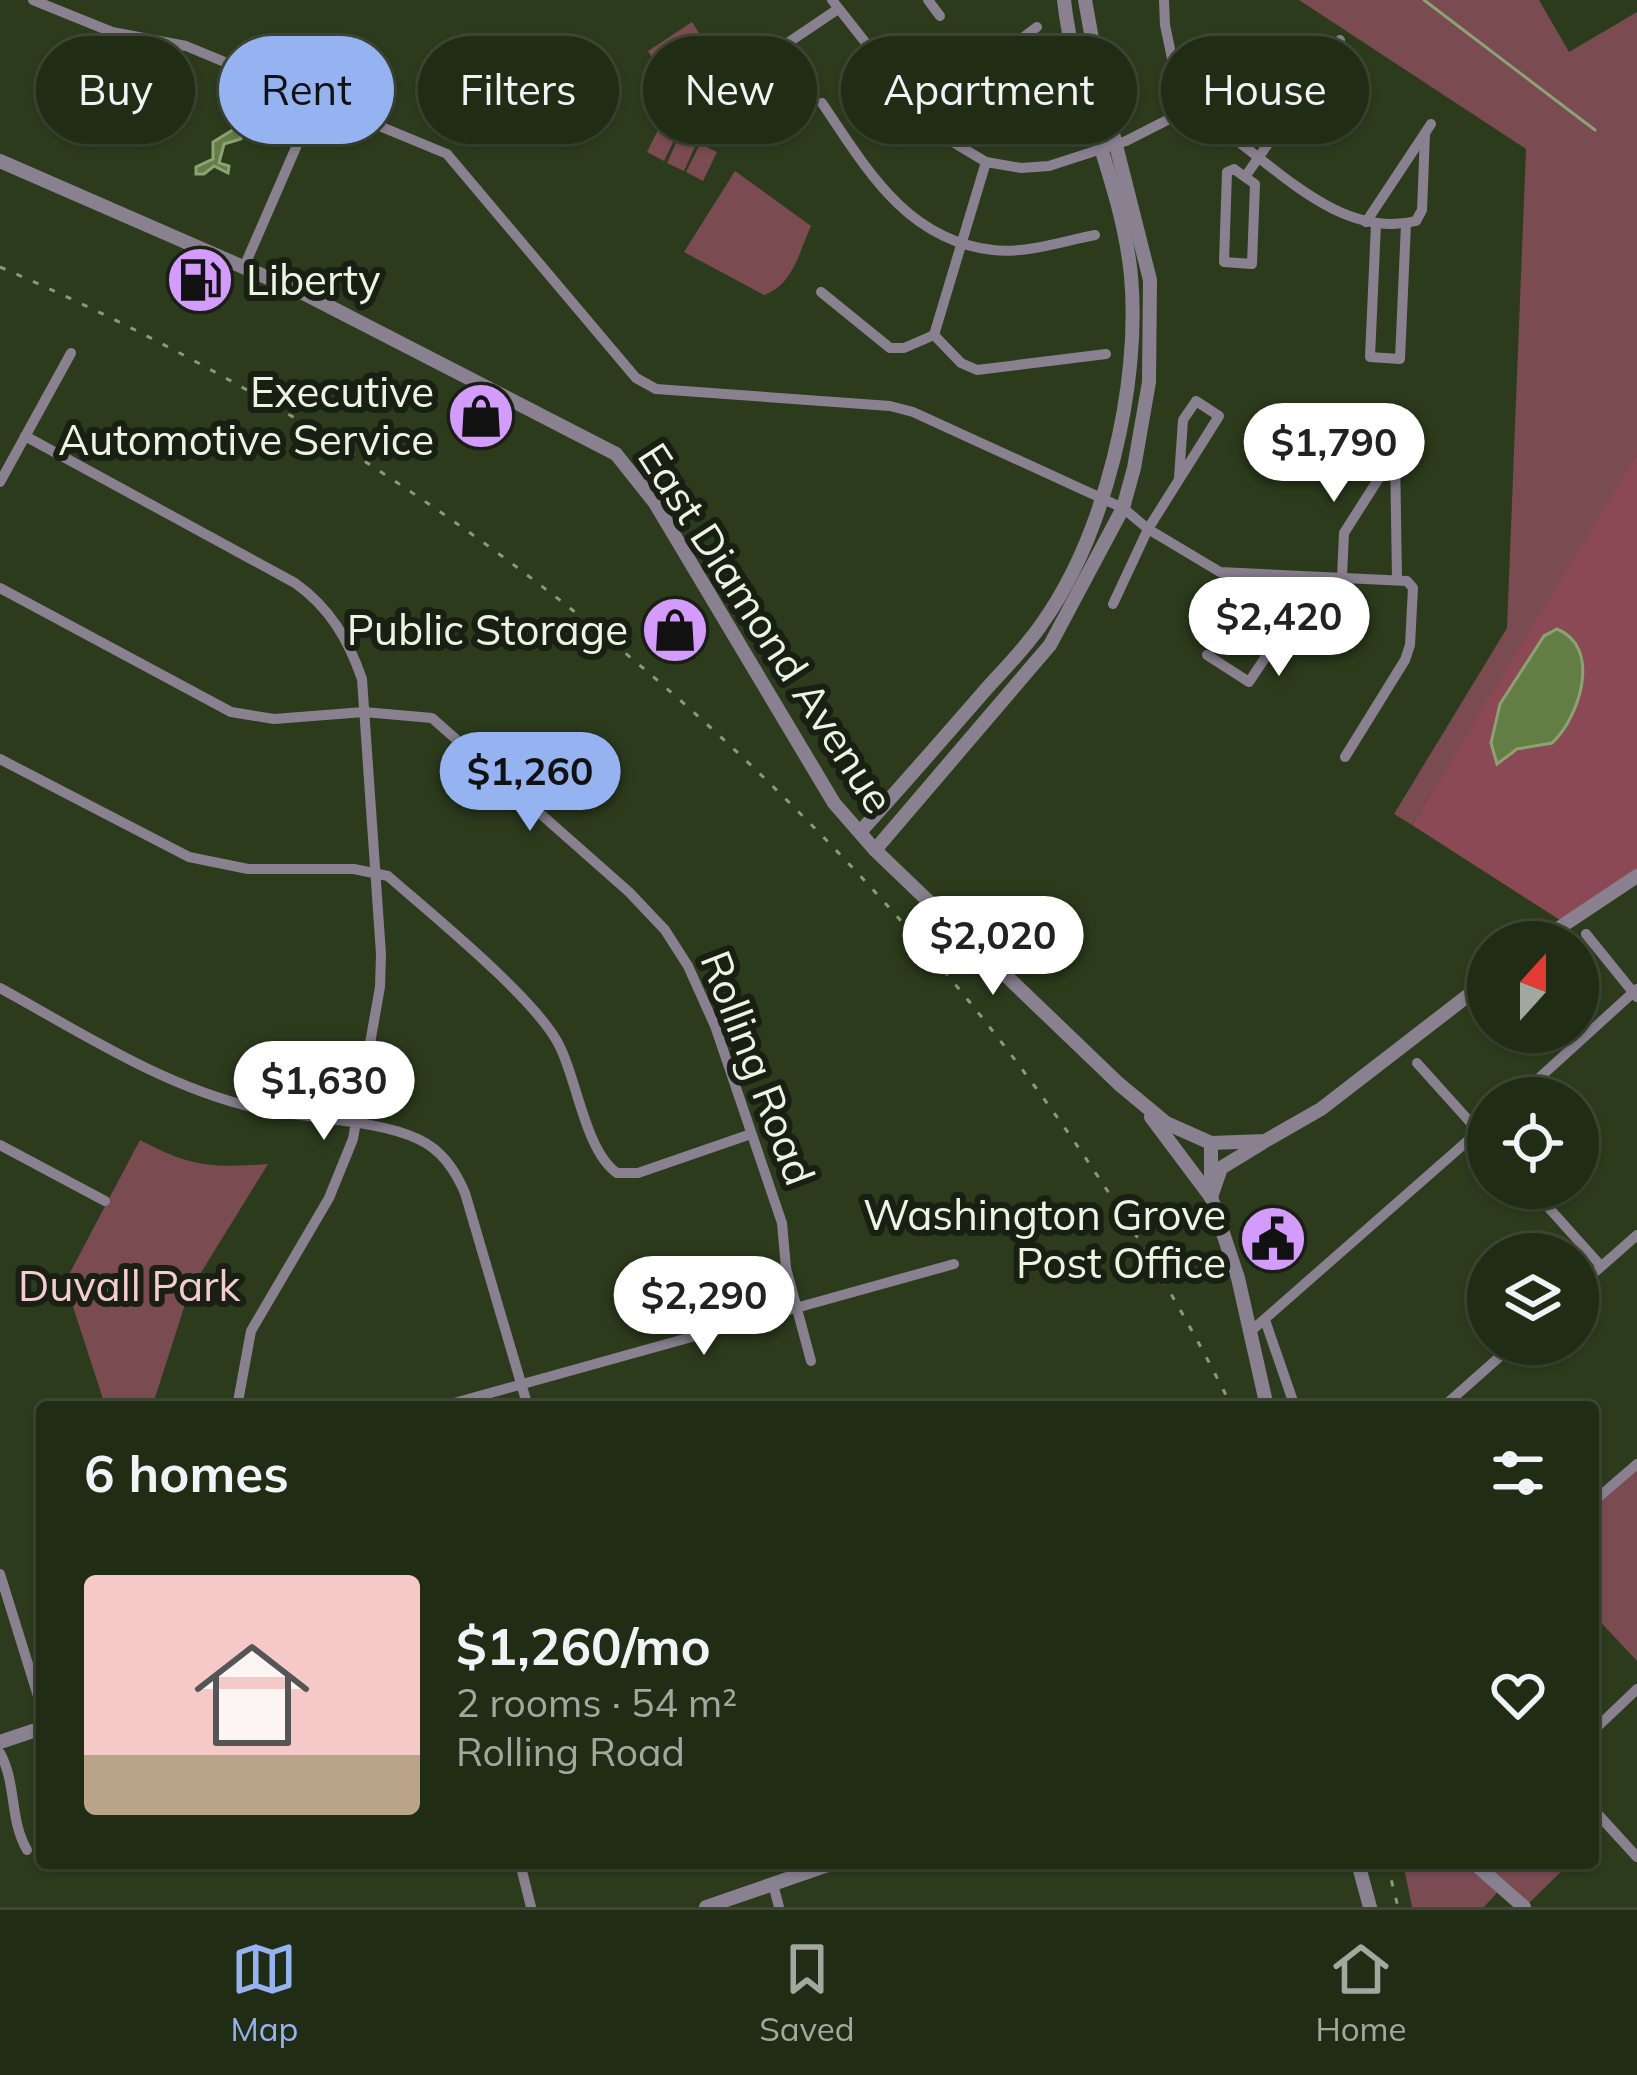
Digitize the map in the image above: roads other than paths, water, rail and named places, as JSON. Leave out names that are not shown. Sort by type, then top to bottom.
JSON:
[{"type":"street","points":[[33,0],[112,32],[186,46],[219,59]]},
{"type":"street","points":[[928,0],[940,16]]},
{"type":"street","points":[[860,832],[1042,626],[1072,570],[1101,497],[1126,412],[1131,277],[1064,0]]},
{"type":"street","points":[[1085,0],[1092,36]]},
{"type":"street","points":[[1164,0],[1167,36]]},
{"type":"street","points":[[792,36],[835,4],[860,36]]},
{"type":"street","points":[[1024,36],[1036,27]]},
{"type":"street","points":[[822,103],[876,183],[922,226],[993,250],[1095,235]]},
{"type":"street","points":[[1241,144],[1337,212],[1371,223],[1406,224],[1416,221],[1422,210],[1428,129],[1371,223],[1370,357],[1400,358],[1406,224]]},
{"type":"street","points":[[394,132],[447,154],[636,378],[656,389],[890,406],[1124,508],[1148,529],[1220,572],[1402,580],[1413,588],[1410,645],[1346,758]]},
{"type":"street","points":[[244,267],[297,144]]},
{"type":"street","points":[[875,850],[1050,645],[1124,508],[1144,422],[1152,347],[1150,280],[1118,144],[1035,168],[986,162],[951,144]]},
{"type":"street","points":[[1246,177],[1270,144]]},
{"type":"street","name":"East Diamond Avenue","points":[[0,161],[332,307],[616,454],[655,503],[834,803],[875,850],[1145,1107],[1206,1142]]},
{"type":"street","points":[[934,335],[986,162]]},
{"type":"street","points":[[1234,169],[1246,177],[1255,184],[1252,263],[1225,262],[1227,172],[1234,169]]},
{"type":"street","points":[[821,292],[890,348],[904,348],[934,335]]},
{"type":"street","points":[[934,335],[961,363],[977,370],[1106,354]]},
{"type":"street","points":[[0,482],[71,353]]},
{"type":"street","points":[[1112,604],[1148,529],[1219,416],[1196,400],[1183,420],[1179,478]]},
{"type":"street","points":[[25,436],[309,593],[351,646],[362,679],[377,871],[380,987],[357,1125],[329,1198],[251,1331],[238,1401]]},
{"type":"street","points":[[1342,577],[1344,532],[1395,453],[1402,580]]},
{"type":"street","points":[[1207,655],[1249,682],[1318,578]]},
{"type":"street","name":"Rolling Road","points":[[0,588],[231,712],[274,719],[364,712],[432,718],[629,892],[665,931],[706,1006],[782,1222],[786,1268],[811,1360]]},
{"type":"street","points":[[0,759],[161,845],[203,861],[248,869],[377,871],[398,885],[546,1024],[566,1058],[598,1152],[609,1167],[627,1175],[752,1134]]},
{"type":"street","points":[[1570,921],[1637,876]]},
{"type":"street","points":[[1540,1077],[1636,993],[1599,949]]},
{"type":"street","points":[[0,988],[184,1085],[255,1108],[419,1139],[439,1151],[465,1192],[526,1401]]},
{"type":"street","points":[[1208,1192],[1221,1168],[1321,1109],[1467,996]]},
{"type":"street","points":[[1417,1063],[1467,1111]]},
{"type":"street","points":[[1145,1107],[1208,1192]]},
{"type":"street","points":[[1265,1141],[1206,1142],[1208,1192],[1251,1331],[1266,1401]]},
{"type":"street","points":[[1251,1331],[1467,1141]]},
{"type":"street","points":[[0,1145],[105,1201]]},
{"type":"street","points":[[1550,1209],[1601,1266],[1637,1234]]},
{"type":"street","points":[[461,1401],[954,1264]]},
{"type":"street","points":[[1265,1320],[1293,1401]]},
{"type":"street","points":[[1450,1401],[1490,1365]]},
{"type":"street","points":[[1599,1497],[1637,1464]]},
{"type":"street","points":[[0,1574],[36,1690]]},
{"type":"street","points":[[1599,1725],[1637,1689]]},
{"type":"street","points":[[0,1742],[36,1730]]},
{"type":"street","points":[[0,1754],[13,1780],[17,1828],[27,1850]]},
{"type":"street","points":[[1599,1815],[1637,1857]]},
{"type":"street","points":[[522,1869],[531,1907]]},
{"type":"street","points":[[706,1907],[817,1869]]},
{"type":"street","points":[[1360,1869],[1370,1907]]},
{"type":"street","points":[[1481,1869],[1524,1907]]},
{"type":"street","points":[[773,1884],[779,1907]]},
{"type":"waterway","points":[[1424,0],[1595,130]]},
{"type":"railway","points":[[0,267],[191,359],[374,468],[550,592],[715,732],[868,884],[1006,1048],[1128,1223],[1229,1401]]},
{"type":"railway","points":[[1388,1869],[1398,1907]]},
{"type":"place","name":"Liberty","points":[[200,280]]},
{"type":"place","name":"Executive Automotive Service","points":[[481,416]]},
{"type":"place","name":"Public Storage","points":[[675,630]]},
{"type":"place","name":"Washington Grove Post Office","points":[[1273,1239]]},
{"type":"park label","name":"Duvall Park","points":[[129,1286]]}]
